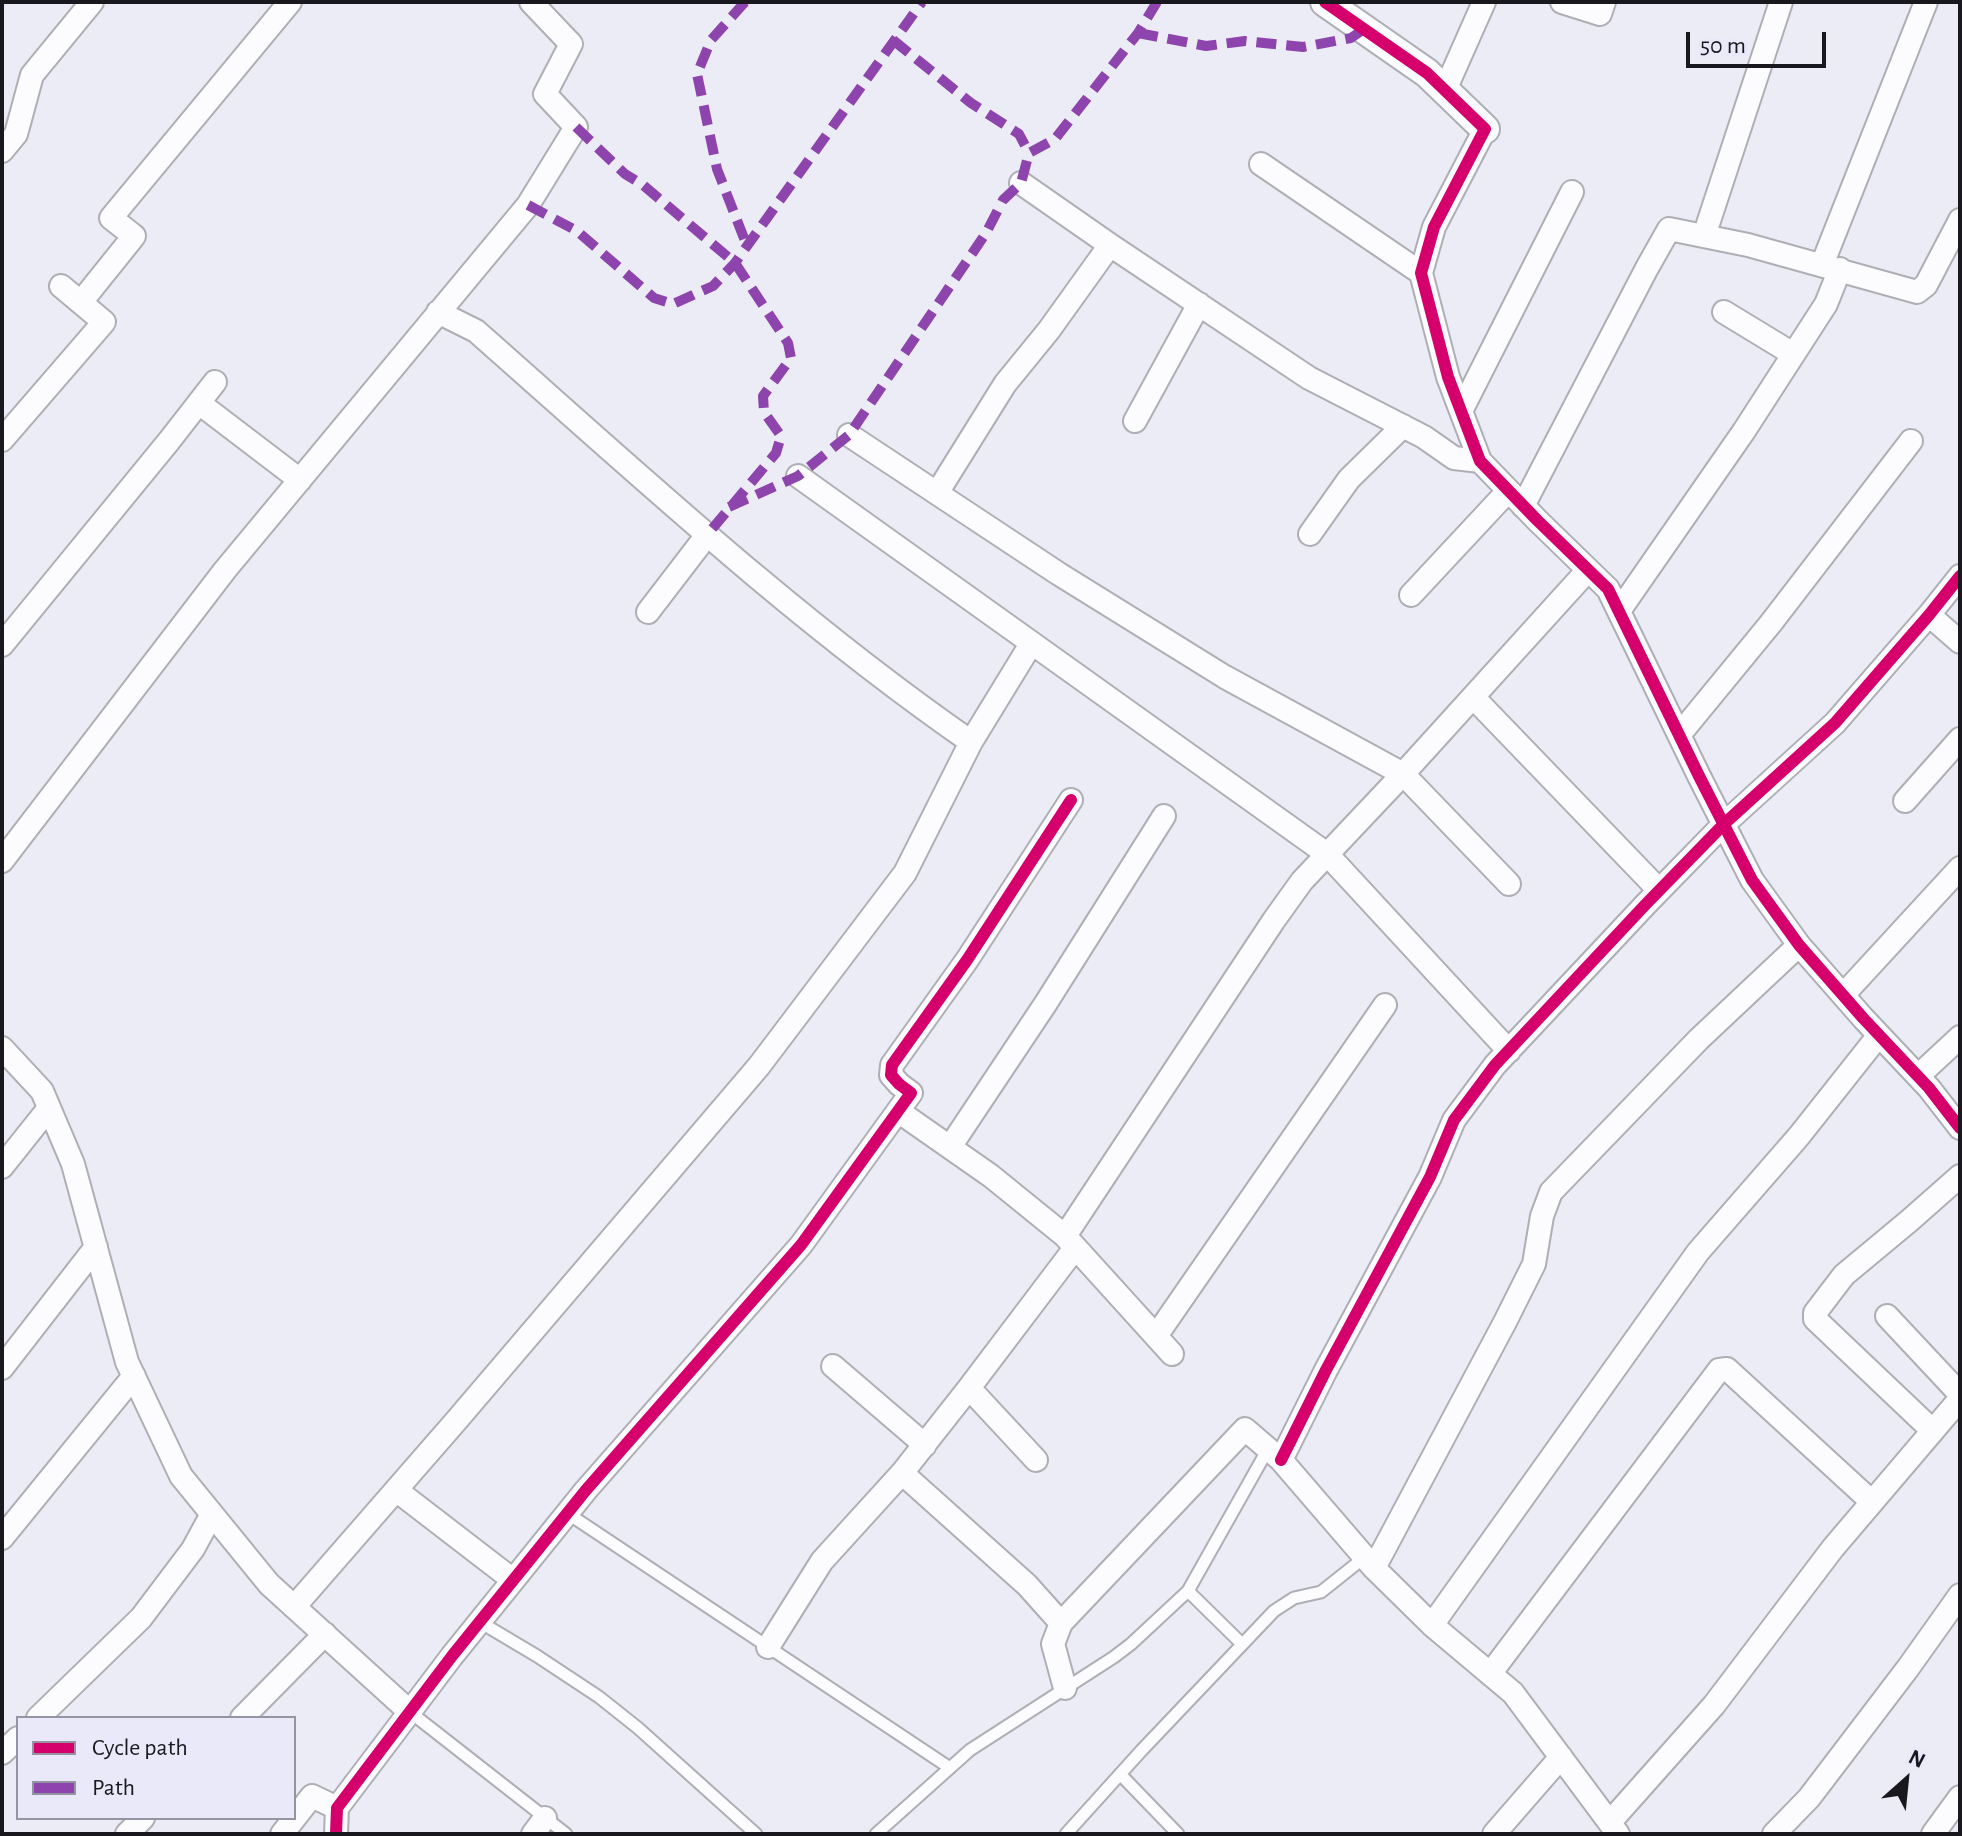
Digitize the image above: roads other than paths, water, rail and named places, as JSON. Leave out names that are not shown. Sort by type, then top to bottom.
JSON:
[{"type":"street","points":[[2,151],[16,134],[32,75],[92,2]]},
{"type":"street","points":[[81,302],[134,236],[111,218],[290,2]]},
{"type":"street","points":[[2,861],[225,570],[528,205],[576,127],[545,94],[571,44],[531,2]]},
{"type":"street","points":[[1325,2],[1427,73],[1485,129],[1434,227],[1421,273],[1448,377],[1480,461],[1608,589],[1752,880],[1799,945],[1918,1076],[1960,1128]]},
{"type":"street","points":[[1445,90],[1484,2]]},
{"type":"street","points":[[1562,2],[1600,14],[1604,2]]},
{"type":"street","points":[[1704,236],[1781,2]]},
{"type":"street","points":[[1619,611],[1744,431],[1826,304],[1831,267],[1926,2]]},
{"type":"street","points":[[1261,164],[1421,273]]},
{"type":"street","points":[[1021,183],[1309,378],[1424,437],[1454,458],[1480,461]]},
{"type":"street","points":[[1461,411],[1572,192]]},
{"type":"street","points":[[1411,595],[1516,498],[1669,229],[1748,245],[1917,292],[1926,285],[1960,220]]},
{"type":"street","points":[[937,493],[1005,384],[1049,330],[1110,245]]},
{"type":"street","points":[[5,431],[104,322],[61,286]]},
{"type":"street","points":[[1135,421],[1199,304]]},
{"type":"street","points":[[438,312],[476,331],[707,535],[904,696],[971,742]]},
{"type":"street","points":[[1724,312],[1793,354]]},
{"type":"street","points":[[2,645],[215,382]]},
{"type":"street","points":[[199,403],[300,480]]},
{"type":"street","points":[[1310,534],[1349,479],[1403,426]]},
{"type":"street","points":[[849,435],[1059,574],[1225,677],[1403,774],[1509,884]]},
{"type":"street","points":[[1679,735],[1771,623],[1911,441]]},
{"type":"street","points":[[798,476],[1327,854],[1509,1051]]},
{"type":"street","points":[[648,612],[707,535]]},
{"type":"street","points":[[768,1647],[822,1561],[902,1473],[969,1388],[1070,1242],[1274,920],[1302,881],[1588,570]]},
{"type":"street","points":[[1274,1454],[1326,1370],[1430,1177],[1454,1120],[1495,1065],[1724,824],[1835,723],[1960,576]]},
{"type":"street","points":[[1929,615],[1960,642]]},
{"type":"street","points":[[294,1607],[759,1066],[905,873],[971,742],[1031,644]]},
{"type":"street","points":[[1473,697],[1659,890]]},
{"type":"street","points":[[1905,801],[1960,739]]},
{"type":"street","points":[[336,1834],[337,1808],[410,1712],[567,1513],[801,1245],[911,1093],[891,1075],[892,1065],[967,960],[1071,800]]},
{"type":"street","points":[[950,1147],[1046,1003],[1164,816]]},
{"type":"street","points":[[1844,994],[1960,868]]},
{"type":"street","points":[[1369,1563],[1505,1322],[1534,1264],[1542,1216],[1551,1192],[1699,1039],[1799,945]]},
{"type":"street","points":[[1156,1336],[1385,1005]]},
{"type":"street","points":[[1432,1625],[1698,1252],[1799,1136],[1879,1035]]},
{"type":"street","points":[[1918,1076],[1960,1037]]},
{"type":"street","points":[[2,1048],[42,1091],[73,1164],[127,1362],[181,1476],[269,1584],[410,1712]]},
{"type":"street","points":[[2,1167],[49,1108]]},
{"type":"street","points":[[898,1111],[991,1176],[1070,1242],[1172,1354]]},
{"type":"street","points":[[1933,1431],[1815,1319],[1815,1313],[1844,1275],[1960,1176]]},
{"type":"street","points":[[2,1368],[96,1247]]},
{"type":"street","points":[[1065,1688],[1053,1644],[1061,1623],[1245,1429],[1274,1454],[1369,1563],[1432,1625],[1513,1693],[1614,1828],[1714,1705],[1833,1548],[1960,1396],[1887,1316]]},
{"type":"street","points":[[833,1366],[925,1445]]},
{"type":"street","points":[[1490,1674],[1719,1370],[1727,1369],[1872,1502]]},
{"type":"street","points":[[2,1538],[134,1376]]},
{"type":"street","points":[[969,1388],[1036,1460]]},
{"type":"street","points":[[902,1473],[1027,1585],[1061,1623]]},
{"type":"street","points":[[396,1490],[513,1580]]},
{"type":"street","points":[[40,1716],[141,1618],[193,1549],[212,1514]]},
{"type":"street","points":[[1774,1834],[1809,1798],[1960,1595]]},
{"type":"street","points":[[244,1716],[325,1634]]},
{"type":"street","points":[[1494,1834],[1561,1757]]},
{"type":"street","points":[[296,1816],[312,1796],[337,1808]]},
{"type":"street","points":[[1933,1834],[1960,1797]]},
{"type":"lane","points":[[876,1834],[970,1750],[1114,1657],[1188,1591],[1274,1454]]},
{"type":"lane","points":[[567,1513],[950,1768]]},
{"type":"lane","points":[[1066,1834],[1274,1611],[1294,1598],[1321,1592],[1369,1563]]},
{"type":"lane","points":[[1188,1591],[1242,1644]]},
{"type":"lane","points":[[480,1622],[599,1697],[756,1834]]},
{"type":"lane","points":[[410,1712],[539,1826],[566,1834]]},
{"type":"lane","points":[[1120,1774],[1178,1834]]}]
